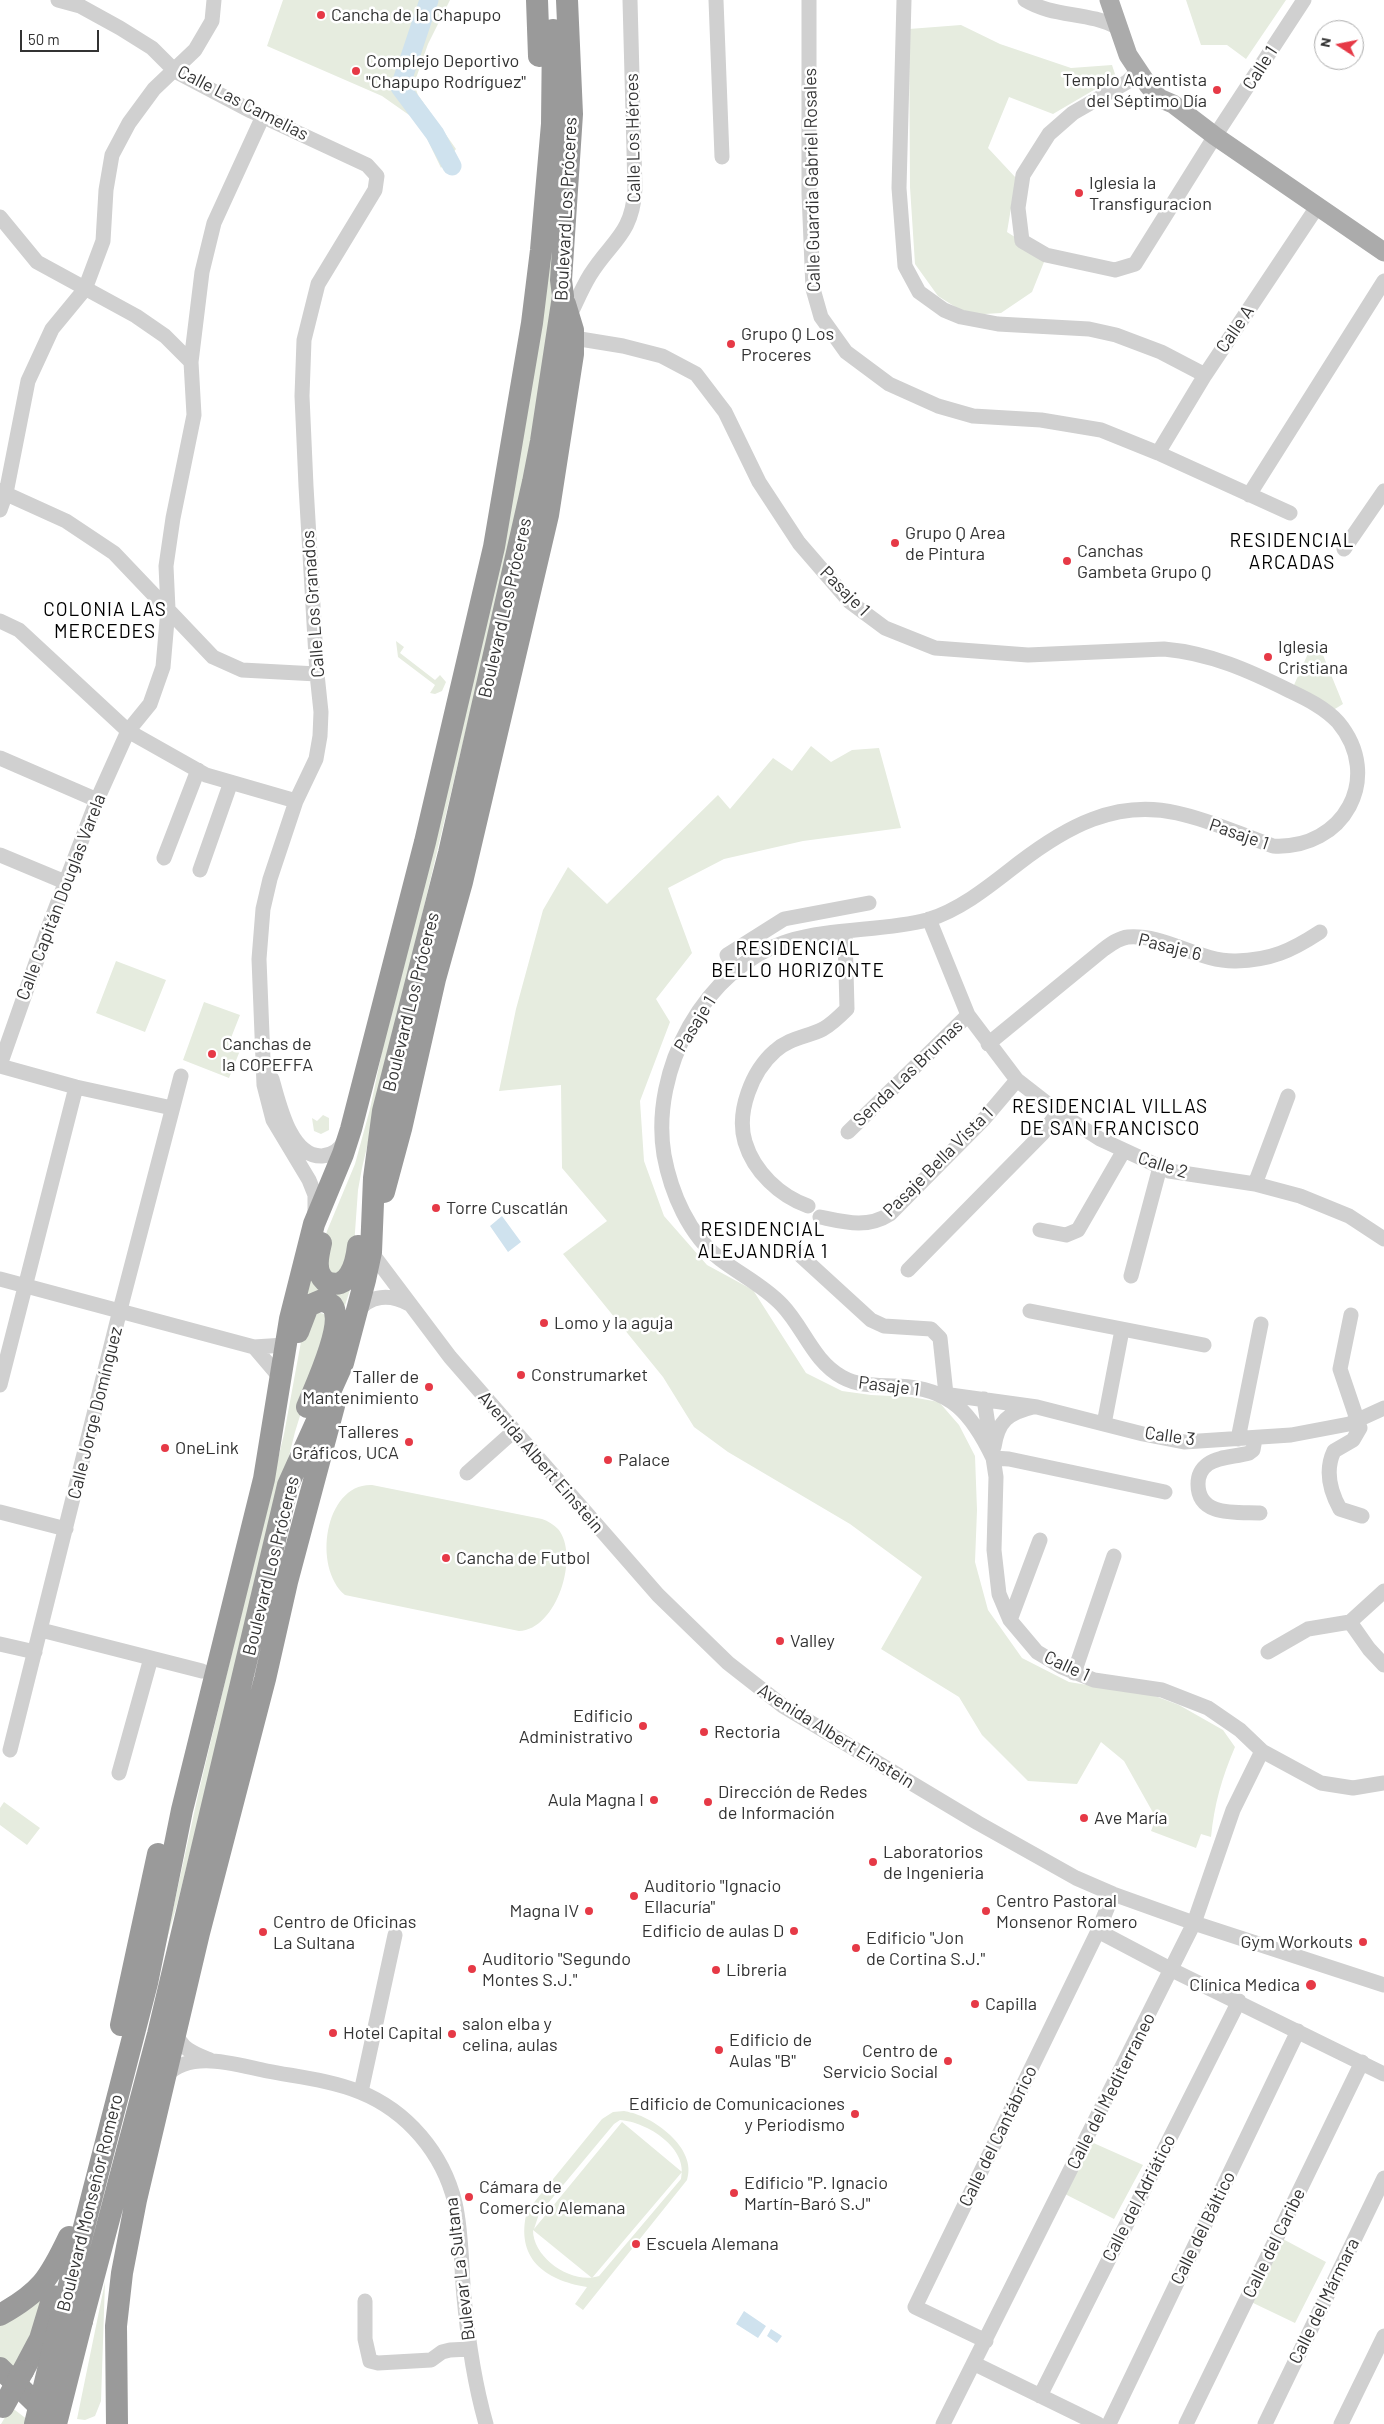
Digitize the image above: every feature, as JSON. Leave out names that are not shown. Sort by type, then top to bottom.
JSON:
[{"type":"highway","points":[[572,114],[578,74],[578,0]]},
{"type":"highway","name":"Boulevard Los Próceres","points":[[168,1988],[288,1485],[343,1363],[356,1315],[371,1252],[374,1178],[384,1111],[408,1007],[435,910],[488,687],[569,317],[561,280],[572,114],[549,3]]},
{"type":"highway","name":"Boulevard Los Próceres","points":[[147,1983],[182,1810],[264,1479],[284,1348],[314,1224],[343,1154],[351,1129],[425,842],[486,585],[511,452],[532,323],[541,250],[541,142],[549,3]]},
{"type":"highway","points":[[371,1252],[436,980],[462,882],[548,514],[566,402],[569,317]]},
{"type":"highway","points":[[435,910],[462,882]]},
{"type":"highway","points":[[376,1033],[355,1154],[322,1237],[317,1260],[321,1278],[328,1283],[342,1282],[348,1278],[355,1264],[367,1164],[384,1111]]},
{"type":"highway","points":[[264,1479],[282,1421],[300,1323],[308,1306],[322,1300],[335,1308],[336,1321],[332,1340],[299,1432],[288,1485]]},
{"type":"highway","points":[[1,2410],[40,2339],[46,2322],[110,2077],[179,1757],[284,1348]]},
{"type":"highway","points":[[117,2424],[115,2376],[116,2326],[125,2254],[198,1933],[265,1679],[287,1582],[332,1414],[343,1363]]},
{"type":"highway","points":[[142,1930],[159,1867],[182,1810]]},
{"type":"highway","points":[[198,1933],[206,1876],[210,1818]]},
{"type":"highway","name":"Boulevard Monseñor Romero","points":[[57,2424],[71,2321],[147,1983]]},
{"type":"highway","name":"Boulevard Monseñor Romero","points":[[35,2424],[71,2321],[168,1988]]},
{"type":"highway","points":[[5,2310],[35,2293],[50,2276],[68,2237]]},
{"type":"highway","points":[[0,2368],[57,2424]]},
{"type":"highway","points":[[105,2424],[110,2413],[115,2376]]},
{"type":"main road","points":[[1109,0],[1137,79],[1159,98],[1173,104],[1215,136],[1384,252]]},
{"type":"main road","points":[[1118,0],[1138,49],[1147,66],[1166,90],[1173,104]]},
{"type":"main road","points":[[0,2383],[42,2424]]},
{"type":"street","name":"Calle Las Camelias","points":[[58,0],[80,6],[120,28],[152,48],[175,71],[367,166],[376,176]]},
{"type":"street","points":[[0,510],[28,381],[52,329],[85,289],[103,241],[106,190],[112,155],[129,123],[149,96],[195,50],[212,21],[214,0]]},
{"type":"street","name":"Calle Los Héroes","points":[[569,317],[590,275],[628,225],[634,208],[630,0]]},
{"type":"street","points":[[716,0],[722,157]]},
{"type":"street","name":"Calle Guardia Gabriel Rosales","points":[[809,0],[809,194],[813,289],[821,317],[837,341],[853,358],[878,377],[938,406],[973,416],[1071,423],[1101,430],[1158,453],[1290,513]]},
{"type":"street","points":[[904,0],[899,188],[905,266],[919,292],[944,310],[961,317],[998,324],[1089,329],[1116,335],[1161,352],[1204,375]]},
{"type":"street","points":[[1025,0],[1047,11],[1105,21],[1118,28]]},
{"type":"street","points":[[1079,16],[1109,0]]},
{"type":"street","name":"Calle 1","points":[[1137,79],[1073,113],[1049,134],[1023,175],[1018,208],[1022,241],[1046,254],[1115,270],[1136,264],[1215,136],[1304,0]]},
{"type":"street","name":"Calle Capitán Douglas Varela","points":[[0,1066],[4,1041],[97,800],[128,731],[150,704],[163,668],[168,610],[166,566],[171,527],[194,415],[191,362],[192,339],[202,272],[214,223],[263,116]]},
{"type":"street","name":"Calle Los Granados","points":[[314,1224],[315,1195],[309,1180],[284,1141],[270,1114],[264,1085],[261,1040],[260,959],[263,909],[270,879],[296,800],[316,758],[320,736],[321,712],[317,674],[302,396],[304,340],[318,284],[375,190],[376,176]]},
{"type":"street","name":"Calle A","points":[[1158,453],[1204,375],[1317,206]]},
{"type":"street","points":[[0,216],[37,262],[136,316],[165,336],[191,362]]},
{"type":"street","points":[[1249,495],[1384,282]]},
{"type":"street","name":"Pasaje 1","points":[[569,317],[623,346],[662,356],[696,374],[725,412],[759,482],[794,537],[850,602],[885,628],[935,648],[1028,655],[1155,648],[1186,651],[1209,657],[1235,665],[1312,702],[1337,720],[1347,734],[1356,753],[1358,762],[1356,789],[1349,810],[1340,823],[1331,831],[1307,843],[1287,847],[1274,846],[1179,813],[1144,808],[1112,813],[1072,826],[1046,842],[989,886],[957,906],[928,919],[790,940],[765,952],[736,972],[714,992],[697,1014],[686,1032],[667,1076],[662,1105],[662,1133],[664,1157],[676,1195],[702,1242],[722,1261],[765,1290],[784,1307],[818,1358],[842,1377],[860,1384],[902,1386],[941,1394]]},
{"type":"street","points":[[175,346],[192,339]]},
{"type":"street","points":[[1344,549],[1384,491]]},
{"type":"street","points":[[3,492],[66,521],[114,552],[213,657],[242,670],[317,674]]},
{"type":"street","points":[[0,621],[19,630],[128,731],[198,770],[231,782],[296,800]]},
{"type":"street","points":[[0,758],[97,800]]},
{"type":"street","points":[[164,858],[198,770]]},
{"type":"street","points":[[200,870],[231,782]]},
{"type":"street","points":[[0,855],[65,882]]},
{"type":"street","points":[[736,972],[727,955],[784,919],[868,903]]},
{"type":"street","name":"Calle 2","points":[[928,919],[968,1015],[1017,1080],[1058,1112],[1123,1152],[1160,1167],[1215,1179],[1255,1184],[1300,1196],[1349,1216],[1384,1239]]},
{"type":"street","points":[[808,1206],[787,1197],[757,1166],[745,1142],[745,1107],[754,1078],[764,1061],[774,1051],[786,1042],[823,1029],[847,1009],[845,932]]},
{"type":"street","name":"Pasaje 6","points":[[988,1044],[1104,949],[1126,937],[1140,938],[1201,955],[1234,961],[1286,953],[1320,932]]},
{"type":"street","name":"Senda Las Brumas","points":[[848,1132],[968,1015]]},
{"type":"street","name":"Calle Los Granados","points":[[261,1040],[285,1120],[298,1145],[313,1155],[328,1155],[343,1144],[351,1129]]},
{"type":"street","points":[[0,1066],[76,1087],[172,1108]]},
{"type":"street","name":"Calle Jorge Domínguez","points":[[10,1750],[120,1310],[181,1076]]},
{"type":"street","name":"Pasaje Bella Vista 1","points":[[820,1217],[854,1224],[872,1222],[890,1214],[984,1118],[1017,1080]]},
{"type":"street","points":[[0,1385],[76,1087]]},
{"type":"street","points":[[1255,1184],[1288,1096]]},
{"type":"street","points":[[908,1270],[1043,1132],[1058,1112]]},
{"type":"street","points":[[1040,1230],[1066,1235],[1078,1230],[1123,1152]]},
{"type":"street","points":[[1131,1276],[1160,1167]]},
{"type":"street","name":"Avenida Albert Einstein","points":[[371,1252],[450,1357],[658,1595],[705,1642],[754,1684],[814,1726],[1067,1873],[1114,1894],[1194,1923],[1384,1985]]},
{"type":"street","points":[[801,1256],[871,1320],[884,1326],[931,1329],[940,1338],[941,1394]]},
{"type":"street","points":[[0,1279],[254,1347],[284,1348]]},
{"type":"street","points":[[356,1315],[367,1302],[383,1297],[398,1299],[414,1308]]},
{"type":"street","points":[[1030,1311],[1204,1345]]},
{"type":"street","points":[[1351,1315],[1340,1369],[1358,1420],[1359,1432],[1353,1440],[1334,1451],[1329,1473],[1332,1490],[1340,1509],[1362,1516]]},
{"type":"street","points":[[1238,1439],[1261,1324]]},
{"type":"street","points":[[1104,1424],[1122,1330]]},
{"type":"street","points":[[254,1347],[277,1374]]},
{"type":"street","points":[[941,1394],[984,1399]]},
{"type":"street","points":[[941,1394],[972,1420],[993,1458]]},
{"type":"street","name":"Calle 1","points":[[984,1399],[996,1477],[995,1569],[998,1594],[1010,1620],[1037,1652],[1074,1673],[1094,1680],[1162,1690],[1208,1708],[1240,1730],[1262,1751],[1321,1783],[1353,1788],[1384,1783]]},
{"type":"street","name":"Calle 3","points":[[984,1399],[1037,1407],[1184,1442],[1256,1439],[1291,1435],[1349,1424],[1384,1408]]},
{"type":"street","points":[[993,1458],[996,1432],[1003,1420],[1020,1410],[1037,1407]]},
{"type":"street","points":[[467,1473],[514,1431]]},
{"type":"street","points":[[1256,1439],[1253,1450],[1216,1459],[1201,1470],[1198,1479],[1198,1490],[1207,1506],[1215,1509],[1260,1513]]},
{"type":"street","points":[[993,1458],[1009,1459],[1165,1492]]},
{"type":"street","points":[[0,1512],[66,1529]]},
{"type":"street","points":[[1010,1620],[1040,1540]]},
{"type":"street","points":[[1074,1673],[1114,1556]]},
{"type":"street","points":[[1268,1652],[1308,1629],[1350,1622],[1384,1591]]},
{"type":"street","points":[[1350,1622],[1369,1649],[1384,1665]]},
{"type":"street","points":[[41,1630],[202,1671]]},
{"type":"street","points":[[0,1644],[35,1652]]},
{"type":"street","points":[[119,1773],[151,1658]]},
{"type":"street","name":"Calle del Mediterraneo","points":[[943,2424],[975,2364],[1172,1970],[1194,1923],[1233,1810],[1262,1751]]},
{"type":"street","name":"Calle del Cantábrico","points":[[986,2341],[915,2308],[1098,1931],[1114,1894]]},
{"type":"street","points":[[1098,1931],[1172,1970],[1239,2001],[1384,2074]]},
{"type":"street","points":[[361,2092],[395,1935]]},
{"type":"street","name":"Calle del Adriático","points":[[1040,2396],[1239,2001]]},
{"type":"street","name":"Calle del Báltico","points":[[1109,2424],[1298,2031]]},
{"type":"street","name":"Bulevar La Sultana","points":[[176,2032],[178,2040],[187,2049],[213,2061],[317,2080],[361,2092],[380,2102],[410,2123],[430,2148],[445,2174],[455,2204],[473,2371],[486,2424]]},
{"type":"street","name":"Bulevar La Sultana","points":[[166,2076],[178,2065],[213,2061]]},
{"type":"street","name":"Calle del Caribe","points":[[1186,2424],[1362,2062]]},
{"type":"street","name":"Calle del Mármara","points":[[1265,2424],[1384,2178]]},
{"type":"street","points":[[365,2301],[365,2339],[370,2361],[378,2363],[431,2360],[442,2352],[470,2349]]},
{"type":"street","points":[[1341,2424],[1384,2336]]},
{"type":"street","points":[[975,2364],[1098,2424]]},
{"type":"shaded area","name":"Complejo Deportivo \"Chapupo Rodríguez\"","points":[[283,0],[450,0],[428,44],[414,84],[418,95],[456,149],[441,168],[419,122],[382,96],[267,46]]},
{"type":"shaded area","points":[[1186,0],[1286,0],[1246,59],[1227,45],[1201,45]]},
{"type":"shaded area","points":[[961,25],[1000,44],[1071,68],[1112,65],[1116,77],[1053,114],[1009,97],[988,148],[1016,178],[1007,232],[1046,257],[1032,292],[1001,313],[968,315],[938,296],[915,264],[910,187],[909,29]]},
{"type":"shaded area","points":[[556,245],[550,315],[524,485],[362,1168],[358,1190],[354,1246],[344,1271],[331,1274],[323,1245],[355,1164],[370,1109],[544,276]]},
{"type":"shaded area","points":[[396,641],[404,647],[400,653],[435,680],[440,675],[446,682],[442,691],[435,694],[430,693],[435,685],[398,657]]},
{"type":"shaded area","points":[[1310,649],[1323,655],[1343,704],[1330,712],[1294,685]]},
{"type":"shaded area","points":[[811,746],[831,762],[852,750],[879,748],[901,828],[803,841],[724,859],[668,888],[692,953],[656,999],[670,1022],[640,1101],[644,1161],[664,1216],[707,1265],[753,1290],[806,1373],[842,1391],[911,1397],[939,1402],[959,1425],[975,1456],[977,1510],[975,1562],[988,1610],[1022,1658],[1069,1682],[1155,1696],[1179,1705],[1223,1730],[1235,1747],[1219,1791],[1211,1837],[1201,1834],[1196,1848],[1151,1831],[1156,1818],[1124,1761],[1101,1742],[1077,1784],[1028,1781],[982,1735],[959,1697],[881,1649],[922,1577],[850,1524],[728,1452],[694,1427],[663,1377],[563,1254],[607,1221],[562,1168],[561,1085],[499,1091],[516,1009],[543,910],[568,867],[607,904],[718,795],[730,809],[773,758],[792,771]]},
{"type":"shaded area","points":[[116,961],[166,980],[145,1032],[96,1013]]},
{"type":"shaded area","points":[[204,1002],[240,1015],[229,1043],[241,1048],[229,1078],[183,1060]]},
{"type":"shaded area","points":[[323,1115],[329,1118],[329,1130],[321,1134],[314,1131],[312,1118],[317,1121]]},
{"type":"shaded area","points":[[310,1268],[353,1280],[343,1312],[302,1303]]},
{"type":"shaded area","points":[[317,1312],[324,1314],[329,1322],[295,1432],[178,1901],[165,1946],[198,1795],[284,1434],[303,1331]]},
{"type":"shaded area","name":"Cancha de Futbol","points":[[372,1485],[542,1519],[551,1523],[558,1529],[564,1541],[567,1556],[561,1589],[554,1605],[544,1618],[532,1627],[519,1631],[345,1595],[335,1582],[329,1566],[328,1529],[334,1512],[343,1497],[356,1488]]},
{"type":"shaded area","points":[[4,1802],[40,1828],[27,1845],[0,1825],[0,1808]]},
{"type":"shaded area","points":[[624,2111],[635,2114],[659,2126],[679,2145],[686,2156],[689,2168],[687,2180],[583,2310],[575,2304],[587,2287],[558,2279],[536,2264],[529,2254],[525,2242],[524,2227],[527,2211],[602,2119],[613,2112]],"holes":[[[620,2120],[642,2126],[664,2139],[679,2157],[682,2172],[622,2122],[534,2229],[539,2214],[614,2124]],[[681,2173],[681,2179],[599,2276],[593,2277]],[[533,2230],[591,2277],[567,2273],[547,2260],[535,2241]]]},
{"type":"shaded area","points":[[1089,2141],[1143,2165],[1114,2219],[1063,2193]]},
{"type":"shaded area","points":[[1281,2238],[1326,2262],[1295,2323],[1249,2301]]},
{"type":"shaded area","points":[[105,2282],[101,2401],[95,2416],[85,2420],[77,2419]]},
{"type":"shaded area","points":[[46,2287],[40,2318],[11,2371],[0,2361],[0,2319]]},
{"type":"shaded area","points":[[11,2407],[28,2420],[27,2424],[1,2424]]},
{"type":"water","points":[[502,1216],[521,1242],[508,1252],[490,1226]]},
{"type":"water","points":[[744,2311],[766,2326],[758,2338],[736,2324]]},
{"type":"water","points":[[771,2329],[782,2336],[777,2343],[767,2336]]},
{"type":"waterway","points":[[429,0],[400,87],[435,134],[452,166]]},
{"type":"place","name":"Cancha de la Chapupo","points":[[321,15]]},
{"type":"place","name":"Complejo Deportivo \"Chapupo Rodríguez\"","points":[[356,71]]},
{"type":"place","name":"Templo Adventista del Séptimo Día","points":[[1217,90]]},
{"type":"place","name":"Iglesia la Transfiguracion","points":[[1079,193]]},
{"type":"place","name":"Grupo Q Los Proceres","points":[[731,344]]},
{"type":"place","name":"Grupo Q Area de Pintura","points":[[895,543]]},
{"type":"place","name":"Canchas Gambeta Grupo Q","points":[[1067,561]]},
{"type":"place","name":"Iglesia Cristiana","points":[[1268,657]]},
{"type":"place","name":"Canchas de la COPEFFA","points":[[212,1054]]},
{"type":"place","name":"Torre Cuscatlán","points":[[436,1208]]},
{"type":"place","name":"Lomo y la aguja","points":[[544,1323]]},
{"type":"place","name":"Construmarket","points":[[521,1375]]},
{"type":"place","name":"Taller de Mantenimiento","points":[[429,1387]]},
{"type":"place","name":"Talleres Gráficos, UCA","points":[[409,1442]]},
{"type":"place","name":"OneLink","points":[[165,1448]]},
{"type":"place","name":"Palace","points":[[608,1460]]},
{"type":"place","name":"Cancha de Futbol","points":[[446,1558]]},
{"type":"place","name":"Valley","points":[[780,1641]]},
{"type":"place","name":"Edificio Administrativo","points":[[643,1726]]},
{"type":"place","name":"Rectoria","points":[[704,1732]]},
{"type":"place","name":"Aula Magna I","points":[[654,1800]]},
{"type":"place","name":"Dirección de Redes de Información","points":[[708,1802]]},
{"type":"place","name":"Ave María","points":[[1084,1818]]},
{"type":"place","name":"Laboratorios de Ingenieria","points":[[873,1862]]},
{"type":"place","name":"Auditorio \"Ignacio Ellacuría\"","points":[[634,1896]]},
{"type":"place","name":"Magna IV","points":[[589,1911]]},
{"type":"place","name":"Centro Pastoral Monsenor Romero","points":[[986,1911]]},
{"type":"place","name":"Edificio de aulas D","points":[[794,1931]]},
{"type":"place","name":"Centro de Oficinas La Sultana","points":[[263,1932]]},
{"type":"place","name":"Gym Workouts","points":[[1363,1942]]},
{"type":"place","name":"Edificio \"Jon de Cortina S.J.\"","points":[[856,1948]]},
{"type":"place","name":"Auditorio \"Segundo Montes S.J.\"","points":[[472,1969]]},
{"type":"place","name":"Libreria","points":[[716,1970]]},
{"type":"place","name":"Clínica Medica","points":[[1311,1985]]},
{"type":"place","name":"Capilla","points":[[975,2004]]},
{"type":"place","name":"Hotel Capital","points":[[333,2033]]},
{"type":"place","name":"salon elba y celina, aulas","points":[[452,2034]]},
{"type":"place","name":"Edificio de Aulas \"B\"","points":[[719,2050]]},
{"type":"place","name":"Centro de Servicio Social","points":[[948,2061]]},
{"type":"place","name":"Edificio de Comunicaciones y Periodismo","points":[[855,2114]]},
{"type":"place","name":"Edificio \"P. Ignacio Martín-Baró S.J\"","points":[[734,2193]]},
{"type":"place","name":"Cámara de Comercio Alemana","points":[[469,2197]]},
{"type":"place","name":"Escuela Alemana","points":[[636,2244]]},
{"type":"district","name":"RESIDENCIAL ARCADAS","points":[[1292,552]]},
{"type":"district","name":"COLONIA LAS MERCEDES","points":[[105,621]]},
{"type":"district","name":"RESIDENCIAL BELLO HORIZONTE","points":[[798,960]]},
{"type":"district","name":"RESIDENCIAL VILLAS DE SAN FRANCISCO","points":[[1110,1118]]},
{"type":"district","name":"RESIDENCIAL ALEJANDRÍA 1","points":[[763,1241]]}]
